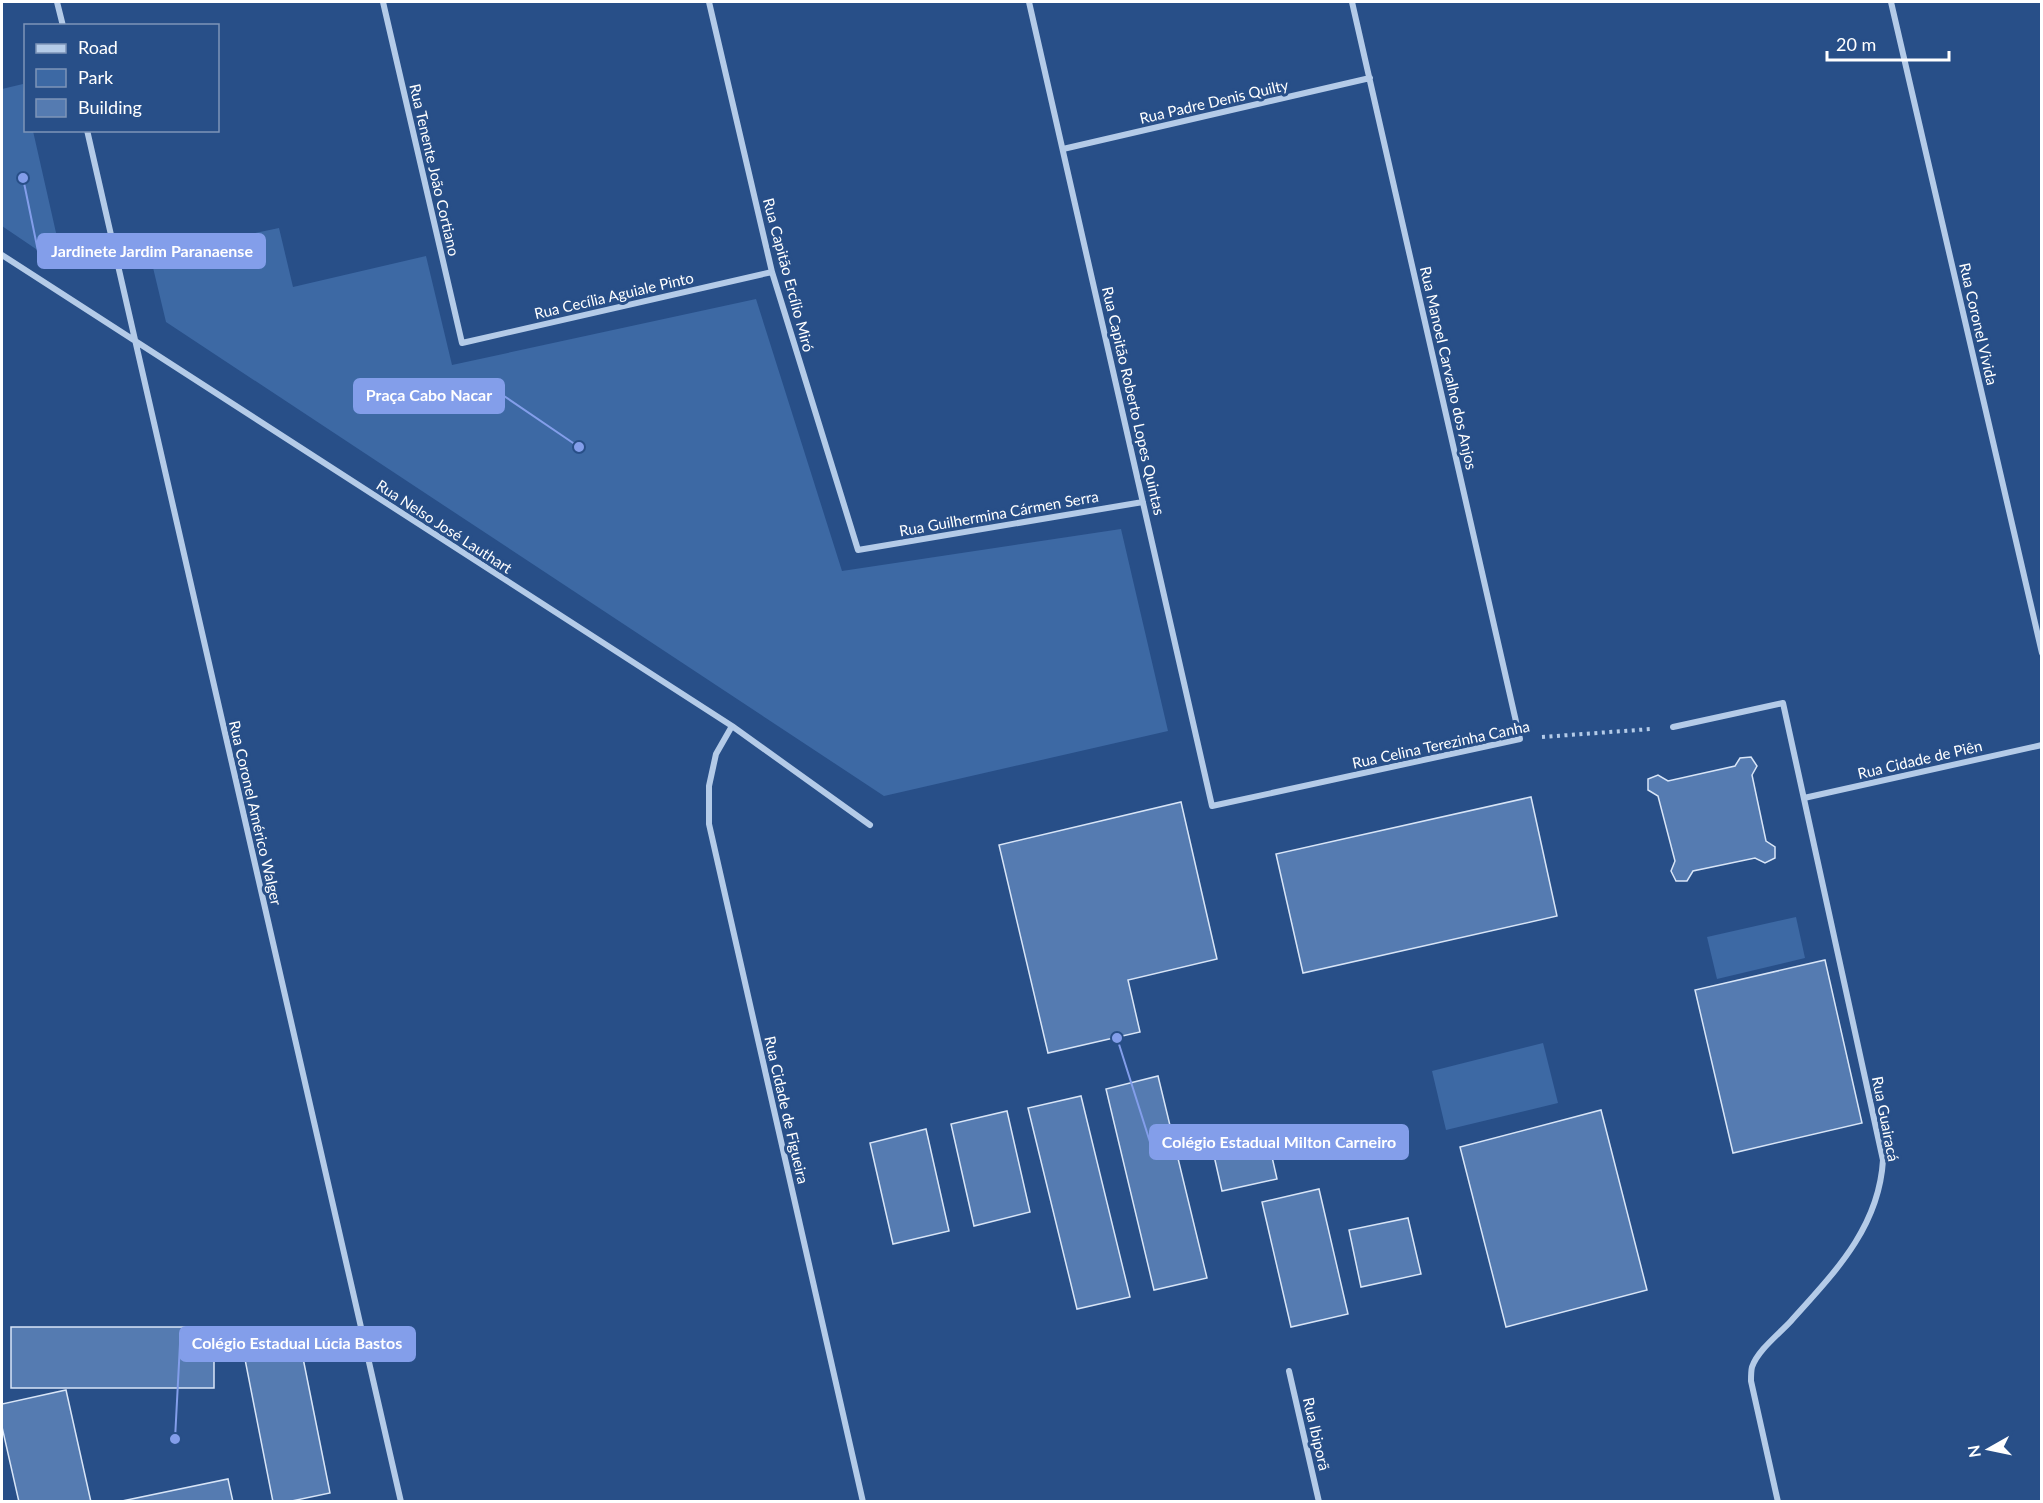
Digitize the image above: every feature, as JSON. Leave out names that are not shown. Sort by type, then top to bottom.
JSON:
[{"type":"street","points":[[57,2],[62,24]]},
{"type":"street","name":"Rua Tenente João Cortiano","points":[[383,2],[462,343]]},
{"type":"street","name":"Rua Capitão Ercílio Miró","points":[[709,2],[772,272],[858,550]]},
{"type":"street","name":"Rua Capitão Roberto Lopes Quintas","points":[[1029,2],[1212,806]]},
{"type":"street","name":"Rua Manoel Carvalho dos Anjos","points":[[1352,2],[1520,739]]},
{"type":"street","name":"Rua Coronel Vivida","points":[[1891,2],[2042,653]]},
{"type":"street","name":"Rua Padre Denis Quilty","points":[[1063,149],[1370,78]]},
{"type":"street","name":"Rua Coronel Américo Walger","points":[[87,132],[400,1502]]},
{"type":"street","name":"Rua Nelso José Lauthart","points":[[2,255],[732,726],[870,825]]},
{"type":"street","name":"Rua Cecília Aguiale Pinto","points":[[462,343],[772,272]]},
{"type":"street","name":"Rua Guilhermina Cármen Serra","points":[[858,550],[1143,502]]},
{"type":"street","name":"Rua Guairacá","points":[[1673,727],[1784,703],[1883,1160],[1882,1178],[1876,1203],[1846,1256],[1752,1366],[1751,1381],[1778,1502]]},
{"type":"street","name":"Rua Cidade de Figueira","points":[[732,726],[716,754],[710,786],[709,824],[863,1502]]},
{"type":"street","name":"Rua Celina Terezinha Canha","points":[[1212,806],[1520,739]]},
{"type":"street","name":"Rua Cidade de Piên","points":[[1804,798],[2042,745]]},
{"type":"street","name":"Rua Ibiporã","points":[[1289,1371],[1319,1502]]},
{"type":"path","name":"Rua Celina Terezinha Canha","points":[[1520,739],[1673,727]]},
{"type":"green space","points":[[23,84],[24,132],[33,132],[64,268],[2,226],[2,89]]},
{"type":"green space","points":[[279,228],[293,287],[426,256],[452,365],[756,299],[842,571],[1121,529],[1168,731],[884,796],[166,322],[150,255]]},
{"type":"green space","points":[[1796,917],[1805,958],[1717,979],[1707,937]]},
{"type":"green space","points":[[1543,1043],[1558,1103],[1446,1130],[1432,1071]]},
{"type":"building","points":[[1751,757],[1757,766],[1752,775],[1766,841],[1775,847],[1775,858],[1765,863],[1755,858],[1693,871],[1687,881],[1676,881],[1671,871],[1675,861],[1658,796],[1648,790],[1648,779],[1658,775],[1668,781],[1735,766],[1740,758]]},
{"type":"building","points":[[1531,797],[1557,916],[1303,973],[1276,854]]},
{"type":"building","points":[[1181,802],[1217,959],[1128,980],[1140,1032],[1048,1053],[999,845]]},
{"type":"building","points":[[1825,960],[1862,1123],[1733,1153],[1695,990]]},
{"type":"building","points":[[1158,1076],[1207,1278],[1154,1290],[1106,1089]]},
{"type":"building","points":[[1081,1096],[1130,1297],[1077,1309],[1028,1108]]},
{"type":"building","points":[[1601,1110],[1647,1290],[1506,1327],[1460,1147]]},
{"type":"building","points":[[1007,1111],[1030,1212],[974,1226],[951,1124]]},
{"type":"building","points":[[926,1129],[949,1231],[893,1244],[870,1143]]},
{"type":"building","points":[[1267,1135],[1277,1179],[1222,1191],[1212,1147]]},
{"type":"building","points":[[1319,1189],[1348,1314],[1291,1327],[1262,1202]]},
{"type":"building","points":[[1408,1218],[1421,1274],[1361,1287],[1349,1230]]},
{"type":"building","points":[[11,1327],[214,1327],[214,1388],[11,1388]]},
{"type":"building","points":[[298,1333],[330,1493],[287,1502],[273,1502],[242,1344]]},
{"type":"building","points":[[66,1390],[91,1502],[19,1502],[2,1427],[2,1404]]},
{"type":"building","points":[[228,1479],[233,1502],[122,1501]]},
{"type":"place","name":"Jardinete Jardim Paranaense","points":[[23,178]]},
{"type":"place","name":"Praça Cabo Nacar","points":[[579,447]]},
{"type":"place","name":"Colégio Estadual Milton Carneiro","points":[[1117,1038]]},
{"type":"place","name":"Colégio Estadual Lúcia Bastos","points":[[175,1439]]}]
